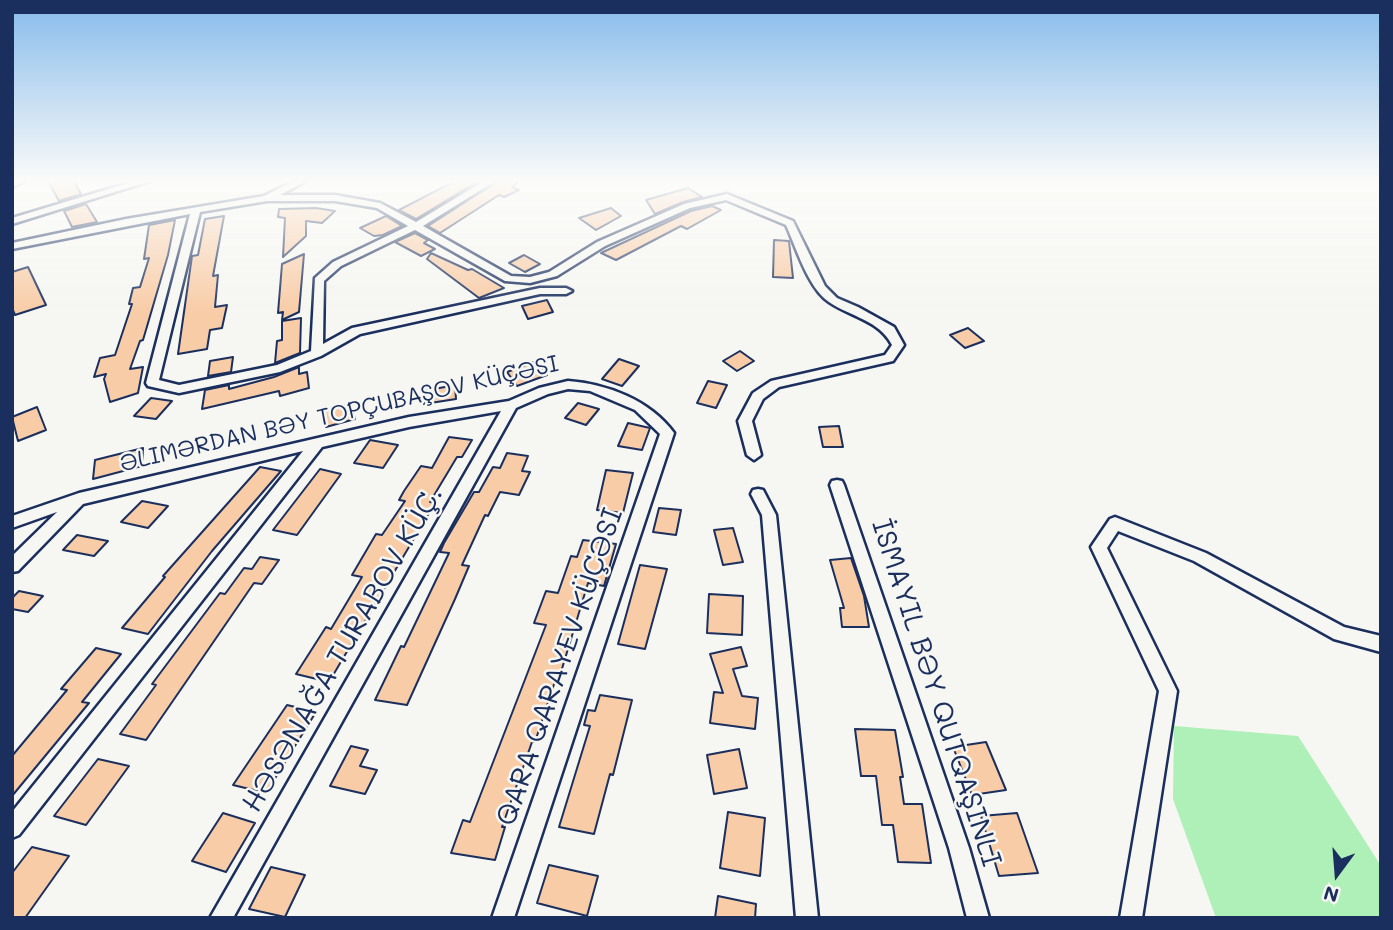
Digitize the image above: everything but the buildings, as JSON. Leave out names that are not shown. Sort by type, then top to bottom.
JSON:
[{"type":"street","points":[[12,246],[115,224]]},
{"type":"street","points":[[192,224],[152,383],[179,388],[280,368],[317,353],[356,331],[540,291],[566,291]]},
{"type":"street","points":[[413,224],[509,279],[530,280],[553,274],[601,244],[645,224]]},
{"type":"street","points":[[317,353],[319,280],[337,264],[419,224]]},
{"type":"street","points":[[754,455],[746,421],[758,396],[775,384],[888,358],[898,345],[890,330],[855,309],[833,300],[820,288],[791,224]]},
{"type":"street","name":"ƏLIMƏRDAN BƏY TOPÇUBAŞOV KÜÇƏSI","points":[[12,522],[79,499],[408,422],[511,405],[544,391],[568,385],[593,387],[640,407],[667,433]]},
{"type":"street","name":"HƏSƏNAĞA TURABOV KÜÇ.","points":[[221,918],[511,405]]},
{"type":"street","name":"QARA QARAYEV KÜÇƏSI","points":[[503,918],[667,433]]},
{"type":"street","points":[[12,828],[317,443]]},
{"type":"street","points":[[837,485],[958,848],[978,918]]},
{"type":"street","points":[[758,494],[769,515],[807,918]]},
{"type":"street","points":[[12,566],[79,499]]},
{"type":"street","points":[[1131,918],[1168,691],[1099,547],[1115,523],[1200,557],[1340,634],[1381,644]]},
{"type":"green space","points":[[1174,726],[1298,736],[1381,866],[1381,918],[1216,918],[1173,799]]}]
